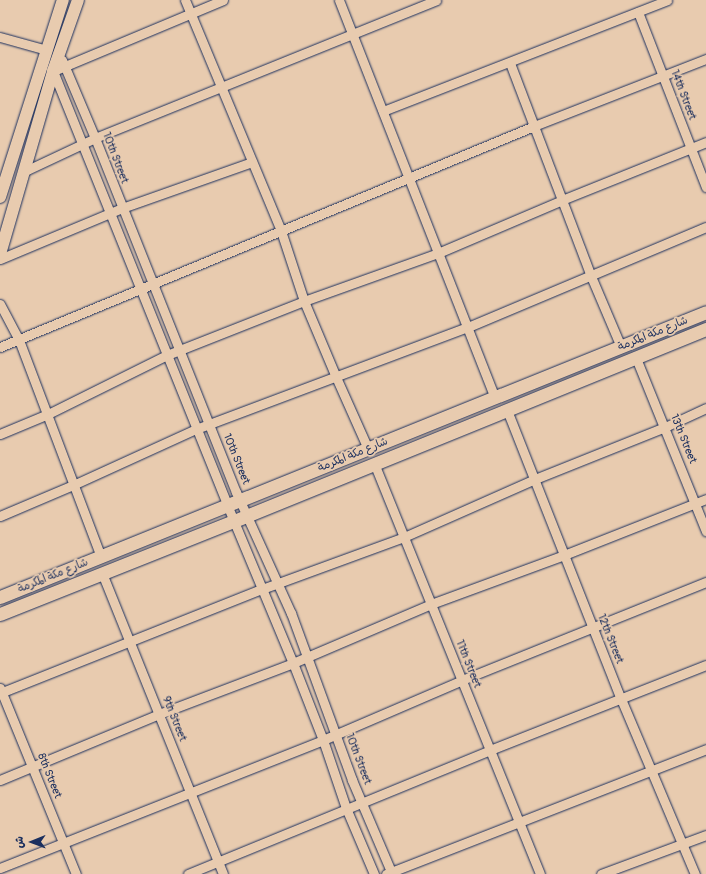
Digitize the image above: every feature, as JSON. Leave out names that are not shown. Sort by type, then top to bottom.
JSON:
[{"type":"main road","name":"شارع مكة المكرمة","points":[[0,598],[228,507],[706,312]]},
{"type":"main road","name":"شارع مكة المكرمة","points":[[0,614],[247,516],[706,329]]},
{"type":"street","points":[[0,254],[25,171],[52,71],[53,51],[63,0]]},
{"type":"street","points":[[0,197],[2,183],[53,51],[78,0]]},
{"type":"street","points":[[185,0],[281,231],[304,301],[368,449]]},
{"type":"street","points":[[52,71],[223,0]]},
{"type":"street","points":[[339,0],[495,398]]},
{"type":"street","points":[[25,171],[95,138],[353,35],[436,0]]},
{"type":"street","points":[[383,111],[510,63],[667,0]]},
{"type":"street","name":"14th Street","points":[[638,12],[706,187]]},
{"type":"street","points":[[0,37],[53,51]]},
{"type":"street","name":"10th Street","points":[[53,51],[64,66],[95,138],[240,501],[278,584],[390,873]]},
{"type":"street","points":[[0,347],[534,126],[706,59]]},
{"type":"street","points":[[510,63],[590,274],[621,347]]},
{"type":"street","points":[[52,71],[196,429],[293,663],[323,740],[346,808],[374,874]]},
{"type":"street","points":[[0,434],[48,414],[179,350],[304,301],[438,253],[562,200],[706,142]]},
{"type":"street","points":[[0,259],[122,208],[252,162]]},
{"type":"street","points":[[0,516],[73,485],[196,429],[468,327],[590,274],[706,227]]},
{"type":"street","points":[[0,304],[19,340],[101,557]]},
{"type":"street","name":"13th Street","points":[[636,358],[706,531]]},
{"type":"street","points":[[1,691],[404,537],[535,480],[665,427],[706,408]]},
{"type":"street","name":"12th Street","points":[[508,410],[592,628],[650,771],[695,874]]},
{"type":"street","name":"11th Street","points":[[374,463],[540,874]]},
{"type":"street","points":[[0,780],[159,714],[293,663],[431,604],[564,555],[706,499]]},
{"type":"street","name":"9th Street","points":[[102,573],[223,874]]},
{"type":"street","points":[[0,868],[336,735],[462,680],[706,582]]},
{"type":"street","points":[[188,874],[346,808],[706,665]]},
{"type":"street","name":"8th Street","points":[[1,691],[76,874]]},
{"type":"street","points":[[390,873],[519,821],[706,749]]},
{"type":"street","points":[[601,874],[706,835]]}]
